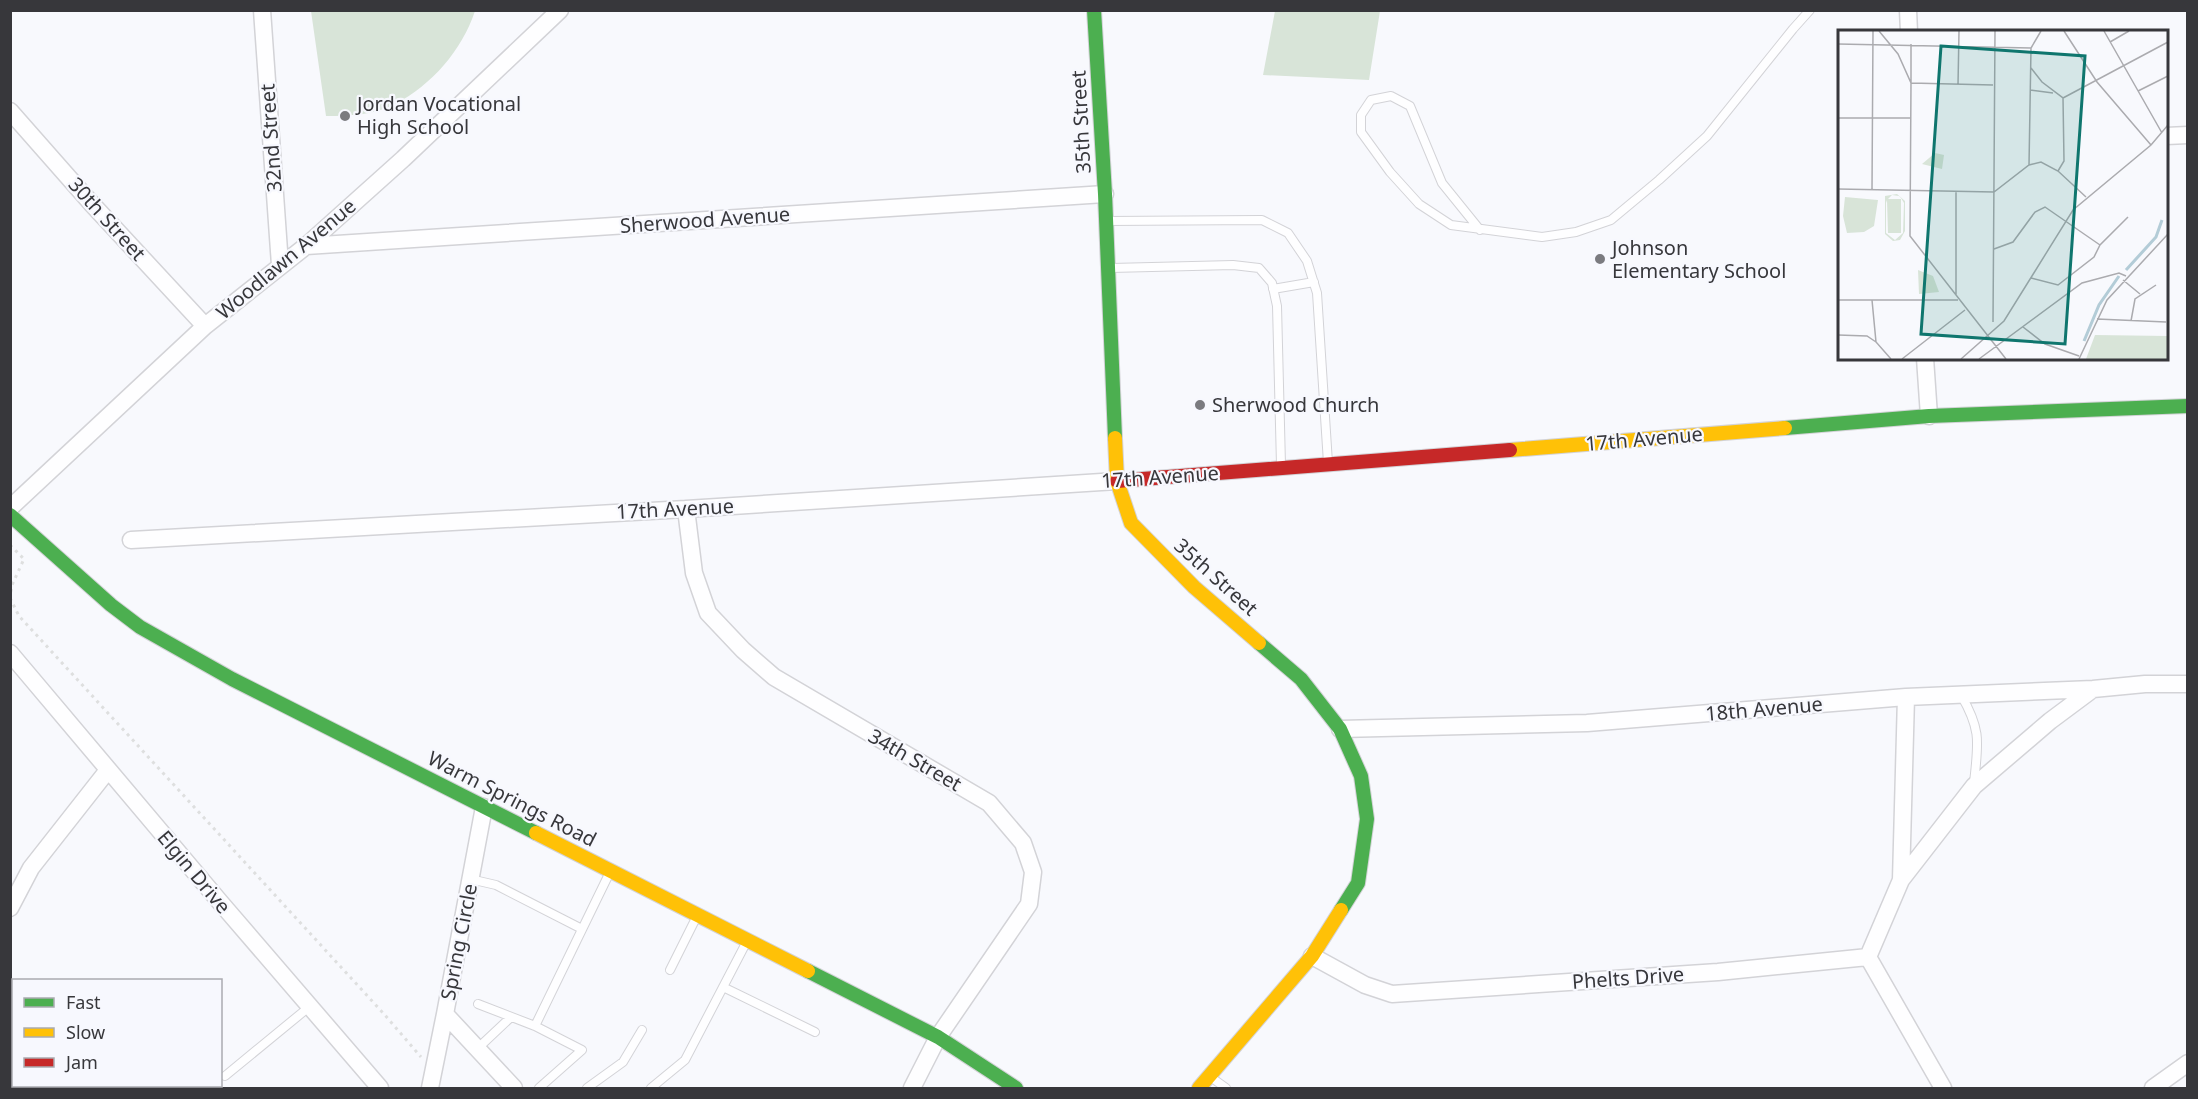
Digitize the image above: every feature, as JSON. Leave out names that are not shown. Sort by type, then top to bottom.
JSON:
[{"type":"street","name":"32nd Street","points":[[262,10],[280,265]]},
{"type":"street","name":"Woodlawn Avenue","points":[[10,508],[205,326],[306,246],[403,159],[560,10]]},
{"type":"street","name":"35th Street","points":[[1094,10],[1105,194],[1117,481],[1131,523],[1194,587],[1301,679],[1340,729],[1361,776],[1367,819],[1358,883],[1312,956],[1199,1089]]},
{"type":"street","points":[[1908,10],[1909,30]]},
{"type":"street","name":"30th Street","points":[[10,111],[91,203],[205,326]]},
{"type":"street","points":[[2168,136],[2187,135]]},
{"type":"street","name":"Sherwood Avenue","points":[[306,246],[1105,194]]},
{"type":"street","points":[[1925,360],[1929,416]]},
{"type":"street","name":"17th Avenue","points":[[131,540],[1117,481],[1929,416],[2187,406]]},
{"type":"street","name":"34th Street","points":[[686,508],[694,573],[708,613],[743,650],[774,677],[989,804],[1023,843],[1033,872],[1029,904],[938,1037]]},
{"type":"street","name":"Warm Springs Road","points":[[10,515],[111,605],[140,627],[232,679],[938,1037],[1016,1089]]},
{"type":"street","name":"Elgin Drive","points":[[10,653],[380,1089]]},
{"type":"street","name":"18th Avenue","points":[[1340,729],[1587,723],[1906,697],[2093,689],[2145,684],[2187,684]]},
{"type":"street","points":[[1943,1089],[1868,957],[1901,880],[1974,786],[2050,721],[2093,689]]},
{"type":"street","points":[[1901,880],[1906,697]]},
{"type":"street","points":[[10,908],[31,868],[108,770]]},
{"type":"street","name":"Spring Circle","points":[[484,807],[445,1014],[514,1089]]},
{"type":"street","name":"Phelts Drive","points":[[1312,956],[1365,985],[1392,994],[1718,972],[1868,957]]},
{"type":"street","points":[[431,1080],[445,1014]]},
{"type":"street","points":[[912,1089],[938,1037]]},
{"type":"street","points":[[2153,1089],[2187,1063]]},
{"type":"lane","points":[[1480,230],[1442,183],[1410,106],[1391,96],[1371,100],[1361,115],[1361,132],[1390,172],[1419,204],[1451,225],[1480,230],[1542,237],[1576,232],[1611,220],[1707,136],[1810,10]]},
{"type":"lane","points":[[1106,221],[1262,220],[1288,233],[1307,261],[1317,293],[1329,464]]},
{"type":"lane","points":[[1108,268],[1233,265],[1259,268],[1272,283],[1277,306],[1281,467]]},
{"type":"lane","points":[[1273,289],[1314,282]]},
{"type":"lane","points":[[1961,695],[1972,713],[1977,729],[1978,749],[1974,786]]},
{"type":"lane","points":[[535,1026],[611,871]]},
{"type":"lane","points":[[470,879],[496,885],[582,929]]},
{"type":"lane","points":[[670,970],[698,915]]},
{"type":"lane","points":[[651,1089],[684,1060],[748,940]]},
{"type":"lane","points":[[723,987],[815,1032]]},
{"type":"lane","points":[[478,1004],[535,1026],[582,1050],[539,1089]]},
{"type":"lane","points":[[225,1076],[309,1007]]},
{"type":"lane","points":[[477,1048],[511,1017]]},
{"type":"lane","points":[[587,1089],[623,1062],[642,1030]]},
{"type":"lane","points":[[1209,1076],[1226,1089]]},
{"type":"path","points":[[10,546],[24,559],[12,585],[10,597],[19,616],[384,1014],[431,1080]]},
{"type":"shaded area","points":[[311,10],[475,11],[454,53],[433,77],[409,96],[387,108],[370,113],[326,116]]},
{"type":"shaded area","points":[[1275,11],[1380,11],[1369,80],[1263,75]]},
{"type":"traffic: fast","points":[[1094,10],[1105,194],[1115,438]]},
{"type":"traffic: fast","points":[[1785,428],[1929,416],[2188,406]]},
{"type":"traffic: fast","points":[[10,515],[111,605],[140,627],[232,679],[536,833]]},
{"type":"traffic: fast","points":[[1259,643],[1301,679],[1340,729],[1361,776],[1367,819],[1358,883],[1341,910]]},
{"type":"traffic: fast","points":[[808,971],[938,1037],[1016,1088]]},
{"type":"traffic: slow","points":[[1510,450],[1785,428]]},
{"type":"traffic: slow","points":[[1115,438],[1117,481],[1131,523],[1194,587],[1259,643]]},
{"type":"traffic: slow","points":[[536,833],[808,971]]},
{"type":"traffic: slow","points":[[1199,1088],[1312,956],[1341,910]]},
{"type":"traffic: jam","points":[[1117,481],[1510,450]]},
{"type":"place","name":"Jordan Vocational High School","points":[[345,116]]},
{"type":"place","name":"Johnson Elementary School","points":[[1600,259]]},
{"type":"place","name":"Sherwood Church","points":[[1200,405]]}]
